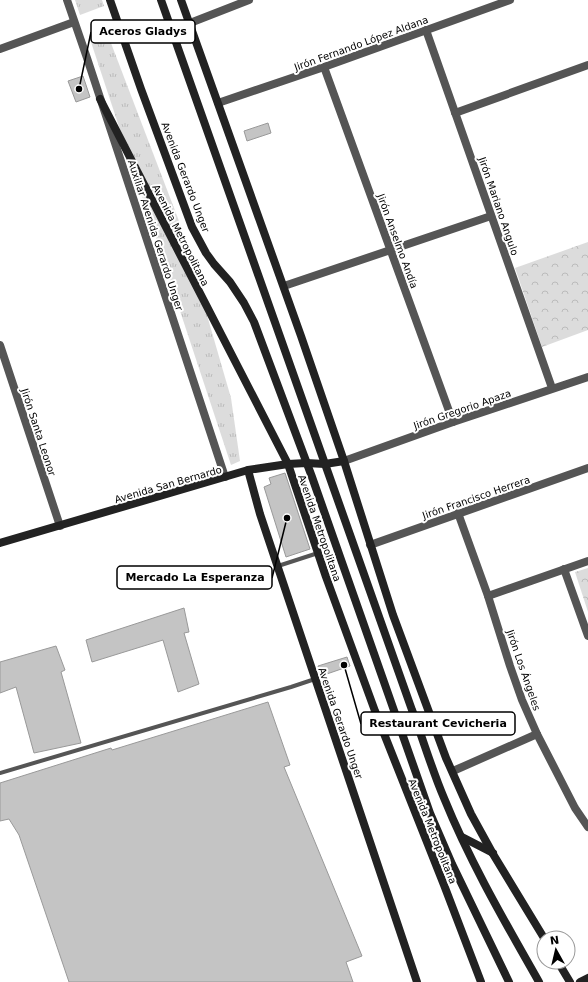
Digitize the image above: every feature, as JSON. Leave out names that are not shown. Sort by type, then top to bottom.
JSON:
[{"type":"street","name":"Auxiliar Avenida Gerardo Unger","points":[[67,0],[225,477]]},
{"type":"street","name":"Avenida Gerardo Unger","points":[[110,0],[192,227],[206,253],[230,282],[244,303],[254,322],[306,463]]},
{"type":"street","points":[[161,0],[444,798],[467,849],[539,982]]},
{"type":"street","points":[[182,0],[284,286],[344,462],[393,615],[446,758],[471,814],[493,854],[539,930]]},
{"type":"street","points":[[190,23],[249,0]]},
{"type":"street","name":"Jirón Fernando López Aldana","points":[[218,103],[324,67],[510,0]]},
{"type":"street","points":[[0,49],[74,22]]},
{"type":"street","name":"Jirón Mariano Angulo","points":[[426,30],[552,388]]},
{"type":"street","points":[[455,114],[588,65]]},
{"type":"street","name":"Jirón Anselmo Andía","points":[[324,67],[453,422]]},
{"type":"street","name":"Avenida Metropolitana","points":[[100,99],[288,464],[375,712],[481,982]]},
{"type":"street","points":[[284,286],[491,216]]},
{"type":"street","name":"Jirón Santa Leonor","points":[[1,350],[60,526]]},
{"type":"street","name":"Jirón Gregorio Apaza","points":[[344,462],[453,422],[588,376]]},
{"type":"street","name":"Avenida San Bernardo","points":[[0,543],[248,470],[288,464],[325,464],[344,462]]},
{"type":"street","name":"Avenida Metropolitana","points":[[306,463],[430,813],[452,864],[510,982]]},
{"type":"street","name":"Jirón Francisco Herrera","points":[[370,545],[588,468]]},
{"type":"street","name":"Avenida Gerardo Unger","points":[[248,470],[260,514],[277,566],[417,982]]},
{"type":"street","name":"Jirón Los Ángeles","points":[[458,513],[488,596],[522,700],[537,734],[575,808],[588,827]]},
{"type":"street","points":[[488,596],[588,560]]},
{"type":"street","points":[[564,569],[588,636]]},
{"type":"street","points":[[453,771],[537,734]]},
{"type":"street","points":[[462,837],[493,854]]},
{"type":"street","points":[[563,970],[570,982]]},
{"type":"street","points":[[580,982],[588,978]]},
{"type":"lane","points":[[277,566],[318,553]]},
{"type":"lane","points":[[0,773],[315,679]]},
{"type":"green space","points":[[75,0],[102,0],[104,6],[80,15]]},
{"type":"green space","points":[[106,30],[182,229],[231,398],[240,461],[231,465],[89,36]]},
{"type":"green space","points":[[588,242],[588,330],[542,347],[515,268]]},
{"type":"green space","points":[[588,568],[588,612],[575,572]]},
{"type":"building","points":[[83,76],[90,97],[76,102],[68,81]]},
{"type":"building","points":[[268,123],[271,133],[247,141],[244,131]]},
{"type":"building","points":[[285,473],[310,549],[286,557],[264,487],[271,484],[269,478]]},
{"type":"building","points":[[184,608],[189,632],[184,633],[199,684],[178,692],[163,640],[92,662],[86,640]]},
{"type":"building","points":[[56,646],[65,670],[61,672],[81,743],[34,753],[16,687],[0,693],[0,662]]},
{"type":"building","points":[[347,657],[350,666],[321,676],[318,666]]},
{"type":"building","points":[[268,702],[290,765],[284,767],[362,956],[346,962],[353,982],[69,982],[19,835],[9,819],[0,821],[0,783],[111,748],[112,750]]},
{"type":"place","name":"Aceros Gladys","points":[[79,89]]},
{"type":"place","name":"Mercado La Esperanza","points":[[287,518]]},
{"type":"place","name":"Restaurant Cevicheria","points":[[344,665]]}]
